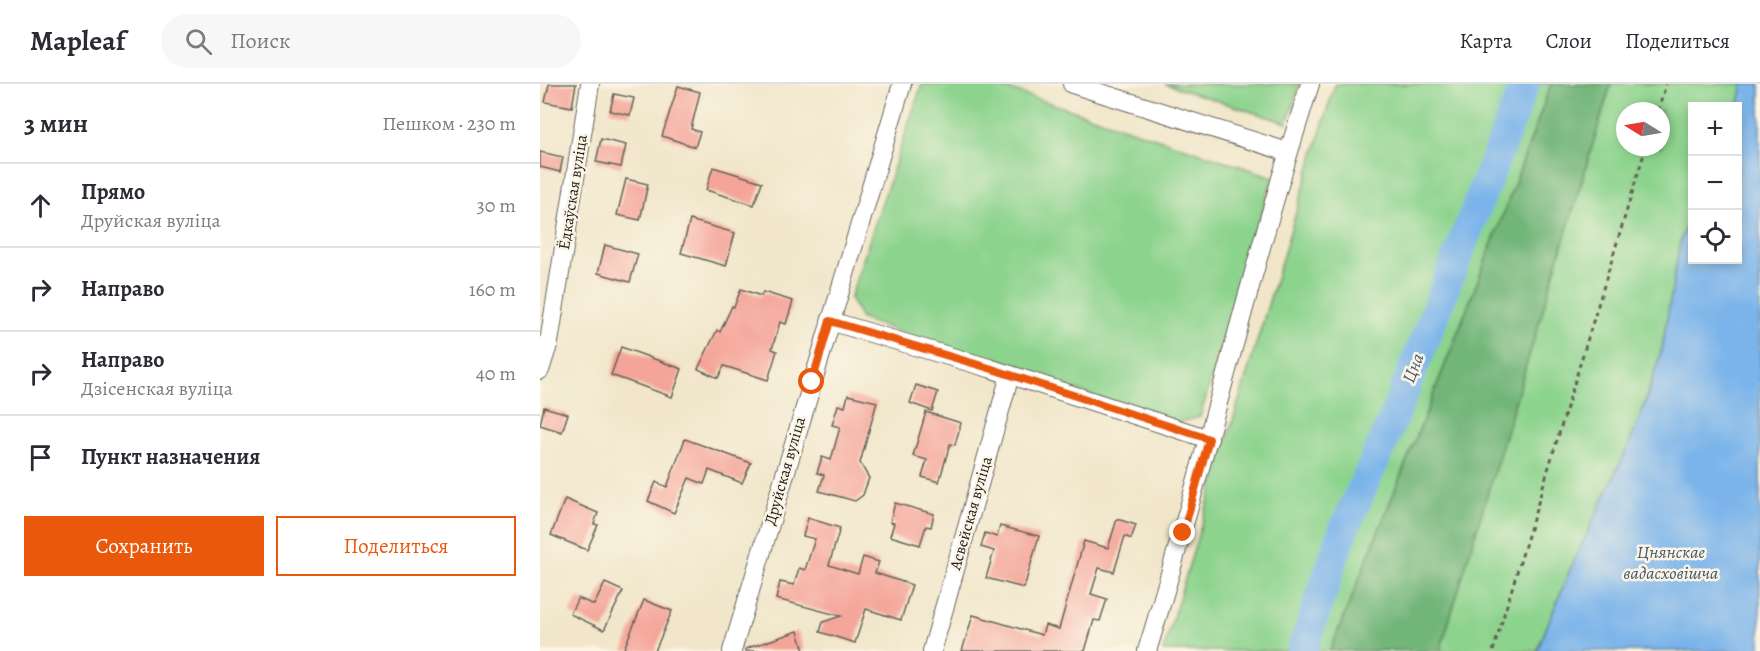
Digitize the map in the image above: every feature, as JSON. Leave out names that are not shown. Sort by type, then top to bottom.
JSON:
[{"type":"street","name":"Ёдкаўская вуліца","points":[[540,370],[549,342],[590,84]]},
{"type":"street","name":"Друйская вуліца","points":[[732,651],[902,84]]},
{"type":"street","points":[[1072,84],[1097,88],[1288,152]]},
{"type":"street","points":[[1147,651],[1209,439],[1288,152],[1310,84]]},
{"type":"street","points":[[830,321],[1010,375],[1209,439]]},
{"type":"street","name":"Асвейская вуліца","points":[[932,651],[1010,375]]},
{"type":"path","points":[[1661,102],[1666,84]]},
{"type":"path","points":[[1493,651],[1643,156]]},
{"type":"green space","points":[[922,84],[993,84],[1273,177],[1200,417],[1176,423],[861,319],[850,298]]},
{"type":"green space","points":[[1165,84],[1300,84],[1287,123]]},
{"type":"green space","points":[[1335,84],[1551,84],[1471,298],[1330,651],[1163,651]]},
{"type":"green space","points":[[1551,84],[1611,84],[1440,651],[1330,651],[1471,298]]},
{"type":"green space","points":[[1611,84],[1743,84],[1739,102],[1688,102],[1688,221],[1680,242],[1662,349],[1636,429],[1569,572],[1537,651],[1440,651]]},
{"type":"water","name":"Цнянскае вадасховішча","points":[[1743,84],[1760,84],[1760,651],[1537,651],[1569,572],[1627,449],[1645,404],[1662,349],[1680,242],[1688,221],[1688,264],[1742,264],[1742,102],[1739,102]]},
{"type":"building","points":[[549,84],[576,84],[572,107],[545,102]]},
{"type":"building","points":[[678,86],[700,92],[691,129],[700,132],[695,147],[662,136]]},
{"type":"building","points":[[614,94],[634,98],[630,115],[610,111]]},
{"type":"building","points":[[601,139],[626,145],[621,167],[596,162]]},
{"type":"building","points":[[540,152],[563,157],[560,172],[540,167]]},
{"type":"building","points":[[713,167],[762,182],[754,205],[706,190]]},
{"type":"building","points":[[626,179],[648,184],[640,220],[617,215]]},
{"type":"building","points":[[690,220],[735,233],[726,266],[681,253]]},
{"type":"building","points":[[605,245],[638,254],[630,282],[598,273]]},
{"type":"building","points":[[741,289],[761,296],[763,292],[793,301],[786,324],[780,322],[772,349],[777,351],[768,380],[724,366],[718,378],[698,369],[717,330],[720,332],[732,306],[734,307]]},
{"type":"building","points":[[621,347],[682,369],[672,397],[611,375]]},
{"type":"building","points":[[916,385],[938,392],[932,411],[910,403]]},
{"type":"building","points":[[848,395],[877,402],[860,463],[869,478],[863,495],[855,501],[819,491],[824,475],[817,473],[822,457],[831,460],[840,427],[832,425],[838,405],[845,407]]},
{"type":"building","points":[[544,407],[568,414],[562,432],[540,425]]},
{"type":"building","points":[[926,412],[961,423],[955,445],[950,444],[939,482],[922,477],[927,460],[913,456]]},
{"type":"building","points":[[685,439],[751,463],[742,483],[709,470],[704,484],[689,478],[674,513],[648,501],[656,482],[667,487]]},
{"type":"building","points":[[565,499],[598,513],[594,524],[598,525],[587,550],[551,535]]},
{"type":"building","points":[[895,503],[934,514],[931,527],[926,526],[920,545],[890,536],[894,523],[890,522]]},
{"type":"building","points":[[808,518],[840,528],[829,565],[858,574],[863,557],[879,562],[875,573],[912,585],[901,620],[866,609],[855,643],[820,632],[823,622],[841,616],[776,599],[780,582],[794,585],[799,568],[805,570],[815,539],[803,536]]},
{"type":"building","points":[[1117,519],[1136,525],[1131,539],[1125,536],[1114,572],[1099,568],[1091,594],[1107,599],[1100,621],[1094,620],[1085,651],[962,651],[973,615],[1042,635],[1045,625],[1059,629],[1084,541],[1108,548]]},
{"type":"building","points":[[1000,526],[1039,536],[1024,588],[986,578],[994,551],[981,547],[985,533],[997,537]]},
{"type":"building","points":[[605,583],[623,591],[604,630],[570,614],[578,598],[594,605]]},
{"type":"building","points":[[644,600],[672,611],[655,651],[623,651]]},
{"type":"building","points":[[798,631],[804,651],[745,651],[745,649]]},
{"type":"waterway","name":"Цна","points":[[1302,651],[1343,531],[1394,417],[1525,84]]},
{"type":"route","points":[[812,382],[830,321],[989,368],[1209,439],[1183,533]]}]
